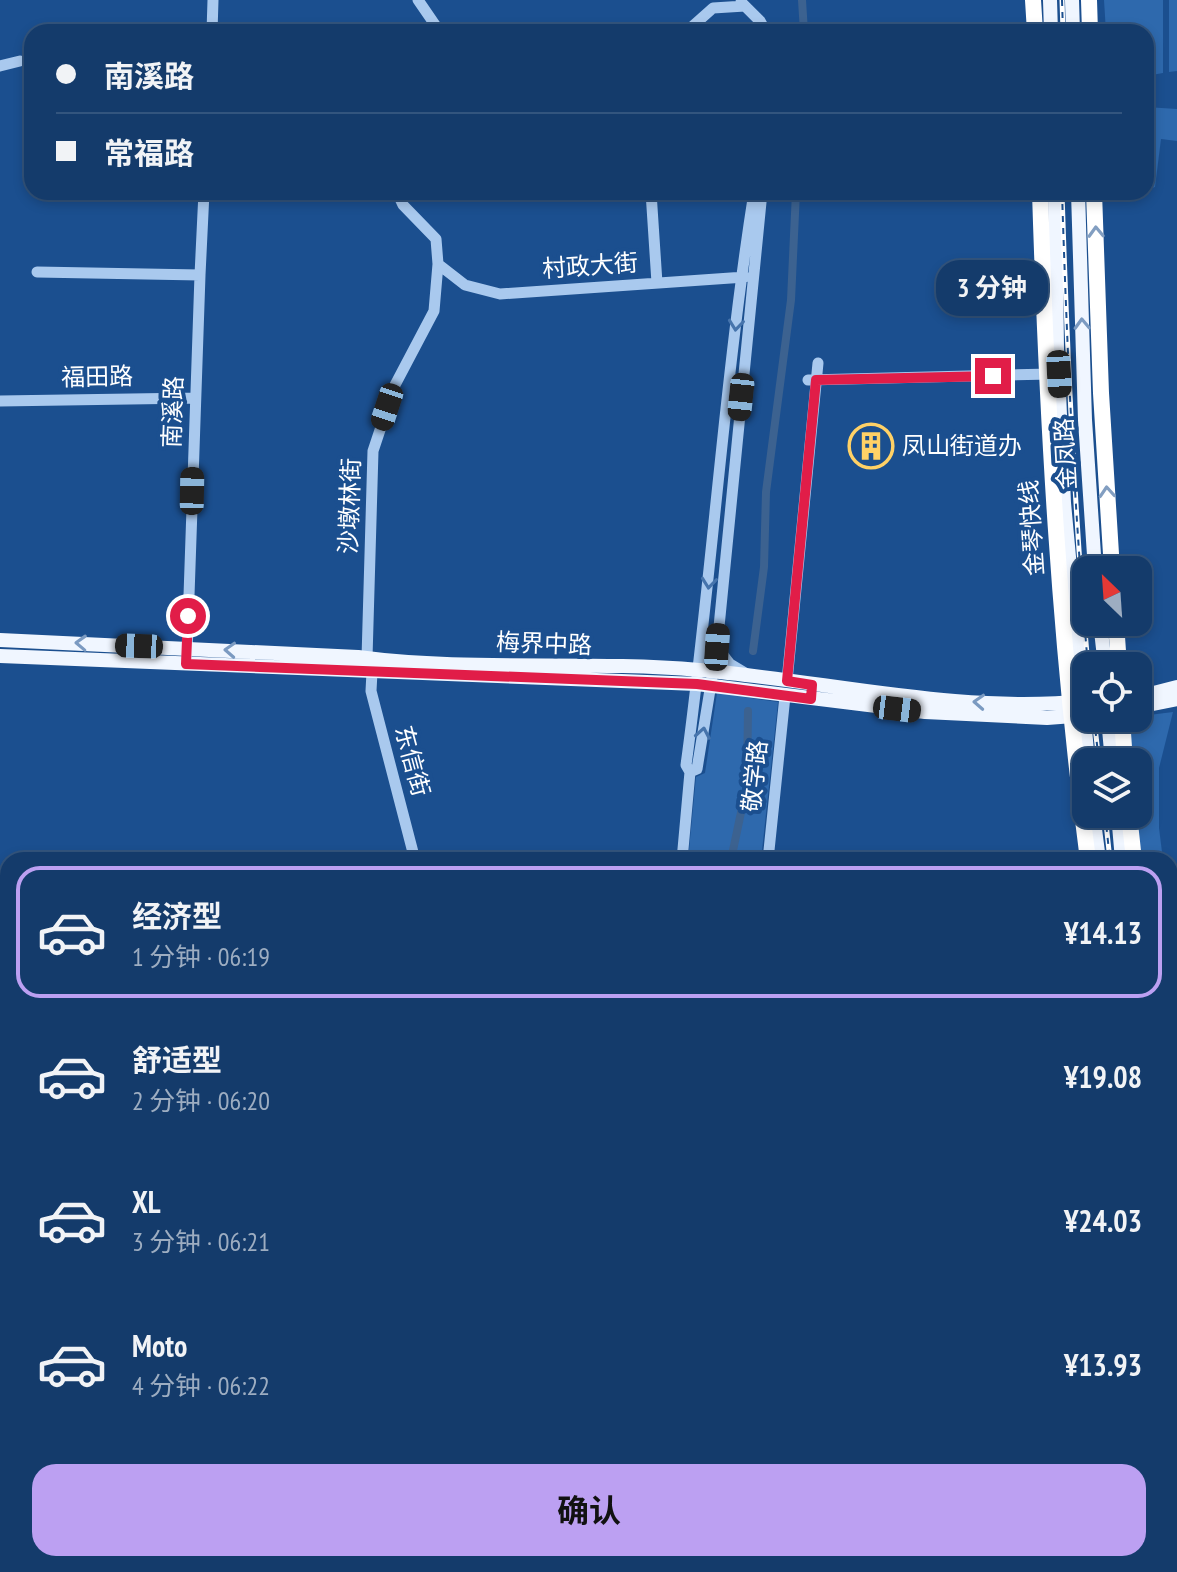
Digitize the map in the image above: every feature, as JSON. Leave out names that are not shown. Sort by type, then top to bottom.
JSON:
[{"type":"highway","points":[[1033,0],[1034,24]]},
{"type":"highway","points":[[1089,0],[1090,24]]},
{"type":"highway","name":"金琴快线","points":[[1040,200],[1047,397],[1061,603],[1071,730],[1087,852]]},
{"type":"highway","points":[[1094,200],[1101,393],[1111,556]]},
{"type":"highway","points":[[1131,828],[1133,852]]},
{"type":"main road","points":[[1050,0],[1051,24]]},
{"type":"main road","points":[[1072,0],[1073,24]]},
{"type":"main road","name":"金凤路","points":[[1055,200],[1064,503],[1079,652]]},
{"type":"main road","name":"金凤路","points":[[1078,200],[1085,420],[1094,556]]},
{"type":"main road","name":"梅界中路","points":[[0,640],[187,648],[370,665]]},
{"type":"main road","name":"梅界中路","points":[[0,656],[186,664],[370,665],[416,662],[705,678],[812,692],[912,699],[1072,706]]},
{"type":"main road","name":"梅界中路","points":[[705,678],[748,676],[786,689]]},
{"type":"main road","points":[[1152,693],[1177,687]]},
{"type":"main road","name":"梅界中路","points":[[812,692],[925,712],[1047,718],[1072,711]]},
{"type":"main road","points":[[1057,704],[1072,695]]},
{"type":"main road","points":[[1152,704],[1177,699]]},
{"type":"main road","points":[[1095,828],[1098,852]]},
{"type":"main road","points":[[1119,828],[1121,852]]},
{"type":"street","points":[[212,24],[213,0]]},
{"type":"street","points":[[418,0],[434,24]]},
{"type":"street","points":[[695,24],[713,8],[745,6],[760,24]]},
{"type":"street","points":[[0,66],[20,61]]},
{"type":"street","name":"南溪路","points":[[186,664],[204,200]]},
{"type":"street","name":"沙墩林街","points":[[370,665],[373,451],[395,385],[434,311],[438,264],[436,239],[401,200]]},
{"type":"street","points":[[652,200],[657,283]]},
{"type":"street","points":[[705,678],[717,647],[753,200]]},
{"type":"street","points":[[683,852],[690,772],[686,765],[705,678],[747,277],[761,200]]},
{"type":"street","name":"村政大街","points":[[438,264],[465,285],[500,294],[747,277]]},
{"type":"street","points":[[37,272],[200,275]]},
{"type":"street","name":"敬学路","points":[[769,852],[812,380],[818,363]]},
{"type":"street","points":[[812,380],[1059,374]]},
{"type":"street","name":"福田路","points":[[0,401],[195,398]]},
{"type":"street","points":[[717,647],[730,664],[748,676]]},
{"type":"street","name":"东信街","points":[[370,665],[371,691],[413,852]]},
{"type":"shaded area","points":[[1104,0],[1163,0],[1163,73],[1154,75],[1154,24],[1106,24]]},
{"type":"shaded area","points":[[1169,0],[1177,0],[1177,71],[1169,72]]},
{"type":"shaded area","points":[[1154,108],[1177,109],[1177,141],[1161,139],[1155,187]]},
{"type":"shaded area","points":[[717,693],[778,702],[762,852],[689,852],[696,777],[705,773]]},
{"type":"shaded area","points":[[1173,712],[1159,768],[1162,852],[1139,852],[1137,828],[1152,828],[1152,748],[1128,748],[1127,732],[1152,732],[1152,715]]},
{"type":"waterway","points":[[802,0],[804,24]]},
{"type":"waterway","points":[[753,651],[764,567],[766,492],[791,300],[796,200]]},
{"type":"waterway","points":[[733,852],[747,784],[748,711]]},
{"type":"railway","points":[[1062,0],[1063,24]]},
{"type":"railway","points":[[1062,200],[1072,429],[1087,652]]},
{"type":"railway","points":[[1096,732],[1097,748]]},
{"type":"railway","points":[[1107,828],[1109,852]]},
{"type":"place","name":"凤山街道办","points":[[871,446]]},
{"type":"route","points":[[188,616],[186,664],[697,684],[811,699],[812,685],[787,681],[816,380],[993,376]]}]
